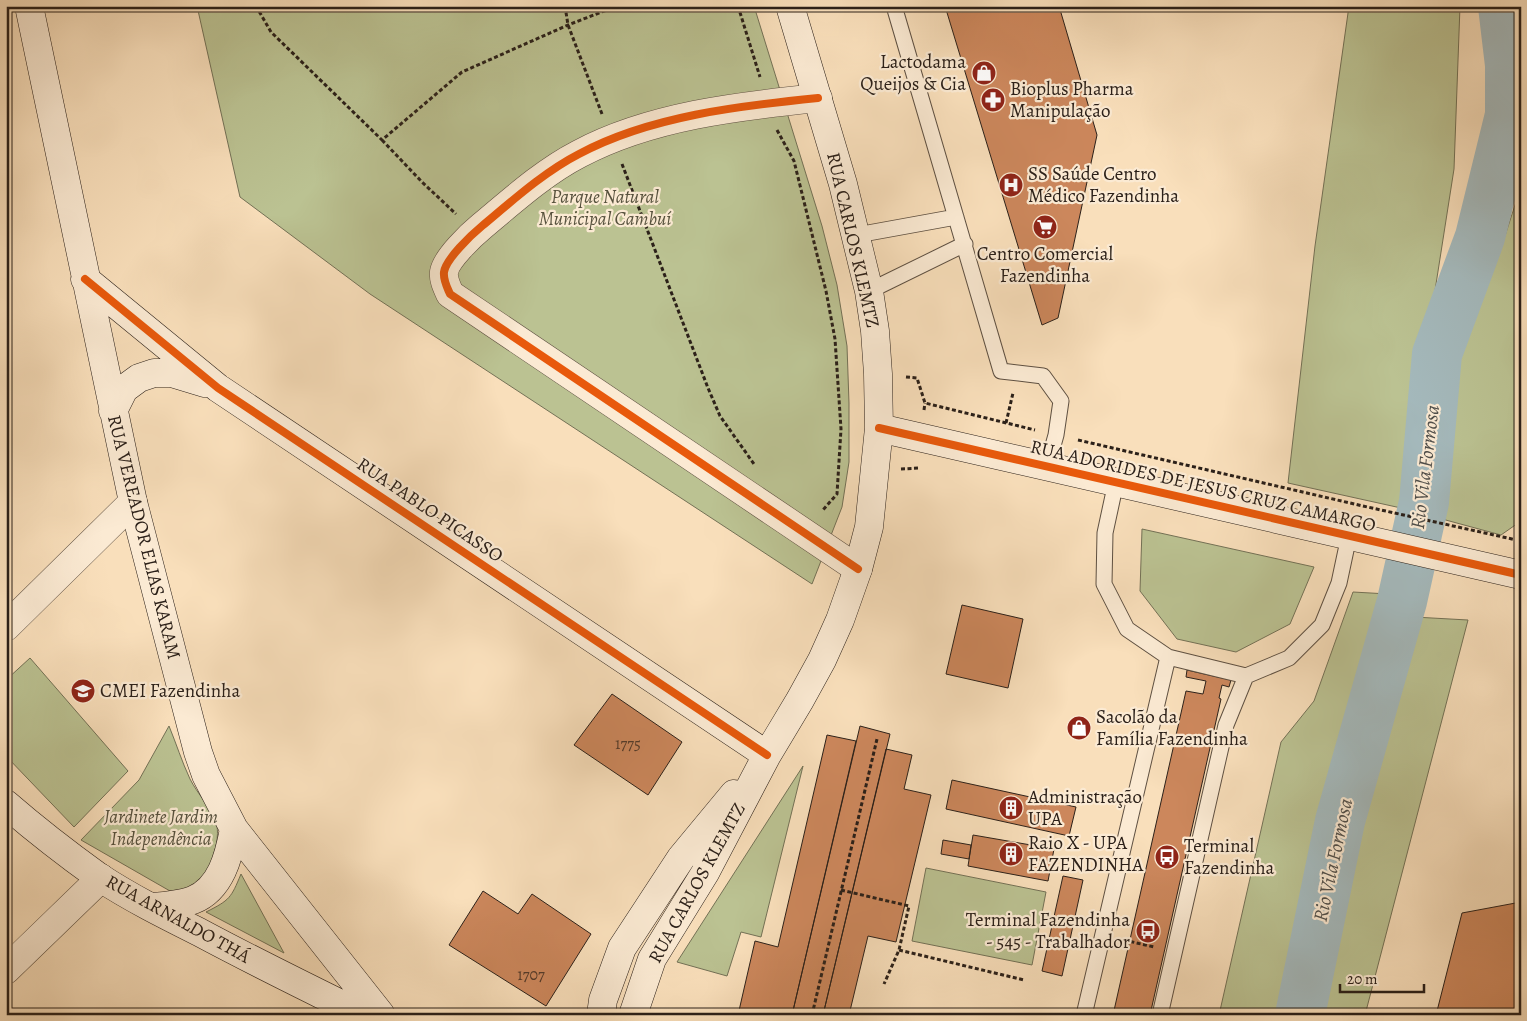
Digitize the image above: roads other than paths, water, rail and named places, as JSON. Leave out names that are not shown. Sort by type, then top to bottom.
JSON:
[{"type":"main road","name":"RUA VEREADOR ELIAS KARAM","points":[[29,6],[133,502],[198,752],[206,775],[234,829],[381,1015]]},
{"type":"main road","name":"RUA CARLOS KLEMTZ","points":[[633,1015],[652,959],[705,873],[767,755],[822,660],[840,620],[858,569],[869,527],[879,428],[875,331],[857,235],[844,184],[790,6]]},
{"type":"main road","points":[[818,98],[769,103],[659,124],[612,139],[578,154],[544,177],[474,232],[447,263],[444,273],[445,285],[450,294],[858,569]]},
{"type":"main road","name":"RUA PABLO PICASSO","points":[[85,279],[218,388],[767,755]]},
{"type":"main road","name":"RUA PABLO PICASSO","points":[[113,411],[124,389],[139,378],[154,373],[172,372],[218,388]]},
{"type":"main road","name":"RUA ADORIDES DE JESUS CRUZ CAMARGO","points":[[879,428],[1521,575]]},
{"type":"main road","points":[[6,627],[133,502]]},
{"type":"main road","name":"RUA CARLOS KLEMTZ","points":[[601,1015],[603,1000],[622,948],[681,858],[767,755]]},
{"type":"main road","name":"RUA ARNALDO THÁ","points":[[6,804],[29,824],[101,878],[151,907],[258,963],[363,1015]]},
{"type":"main road","points":[[151,907],[195,900],[210,889],[229,855],[234,829]]},
{"type":"main road","points":[[6,970],[101,878]]},
{"type":"lane","points":[[894,6],[1001,371],[1043,376],[1061,401],[1056,435],[1047,466]]},
{"type":"lane","points":[[857,235],[956,218]]},
{"type":"lane","points":[[869,292],[965,244]]},
{"type":"lane","points":[[1116,482],[1105,533],[1104,584],[1127,629],[1168,658],[1246,676],[1289,658],[1322,625],[1357,537]]},
{"type":"lane","points":[[1084,1015],[1168,658]]},
{"type":"lane","points":[[1160,1015],[1226,725],[1246,676]]},
{"type":"waterway","name":"Rio Vila Formosa","points":[[1300,1015],[1340,821],[1402,601],[1424,502],[1437,354],[1480,237],[1510,115],[1510,65],[1503,6]]},
{"type":"place","name":"Lactodama Queijos & Cia","points":[[984,73]]},
{"type":"place","name":"Bioplus Pharma Manipulação","points":[[993,100]]},
{"type":"place","name":"SS Saúde Centro Médico Fazendinha","points":[[1011,185]]},
{"type":"place","name":"Centro Comercial Fazendinha","points":[[1045,227]]},
{"type":"place","name":"CMEI Fazendinha","points":[[83,691]]},
{"type":"place","name":"Sacolão da Família Fazendinha","points":[[1079,728]]},
{"type":"place","name":"Administração UPA","points":[[1011,808]]},
{"type":"place","name":"Raio X - UPA FAZENDINHA","points":[[1011,854]]},
{"type":"place","name":"Terminal Fazendinha","points":[[1167,857]]},
{"type":"place","name":"Terminal Fazendinha - 545 - Trabalhador","points":[[1148,931]]},
{"type":"park label","name":"Parque Natural Municipal Cambuí","points":[[605,208]]},
{"type":"park label","name":"Jardinete Jardim Independência","points":[[161,828]]}]
